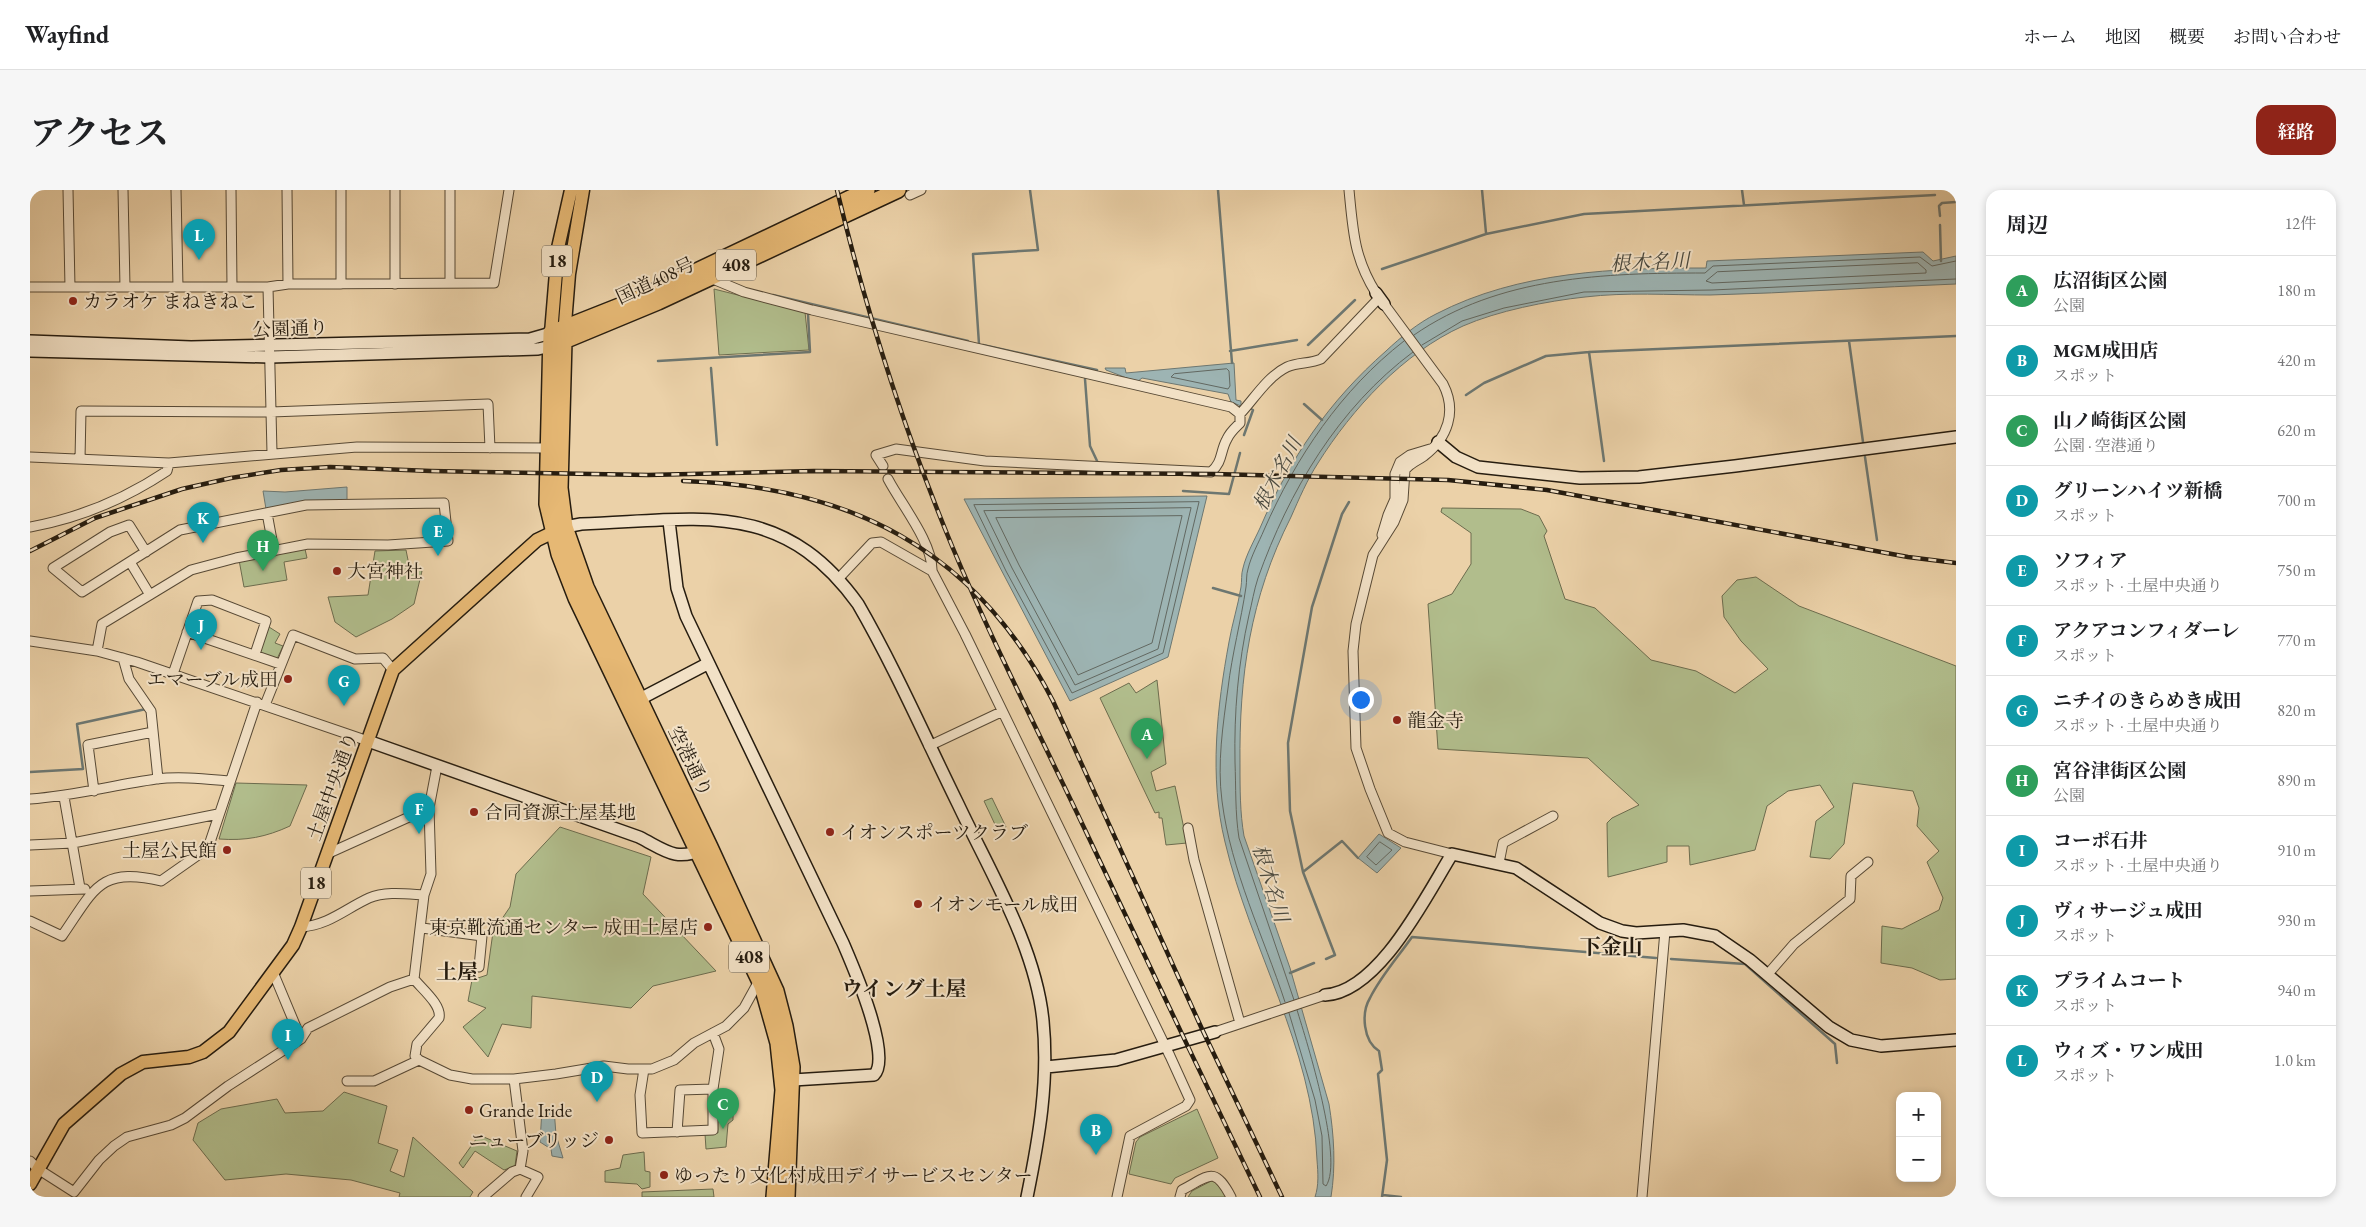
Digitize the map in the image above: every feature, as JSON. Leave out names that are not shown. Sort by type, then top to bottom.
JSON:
[{"type":"highway","name":"国道408号","points":[[558,337],[859,196],[898,192]]},
{"type":"highway","name":"国道408号","points":[[558,337],[658,302],[859,196]]},
{"type":"highway","name":"空港通り","points":[[558,337],[548,448],[547,504],[785,1026],[793,1080],[788,1197]]},
{"type":"highway","name":"空港通り","points":[[558,337],[559,529],[574,594],[704,849]]},
{"type":"highway","name":"空港通り","points":[[764,977],[775,1029],[782,1090],[774,1197]]},
{"type":"main road","name":"18","points":[[558,337],[558,248],[571,190]]},
{"type":"main road","name":"18","points":[[558,337],[583,190]]},
{"type":"main road","name":"土屋中央通り","points":[[30,1184],[34,1165],[64,1124],[121,1074],[143,1062],[189,1057],[212,1047],[229,1032],[293,944],[301,927],[393,670],[537,540],[559,529]]},
{"type":"street","points":[[68,190],[70,287]]},
{"type":"street","points":[[123,190],[125,287]]},
{"type":"street","points":[[176,190],[178,287]]},
{"type":"street","points":[[231,190],[232,288]]},
{"type":"street","points":[[287,190],[288,284]]},
{"type":"street","points":[[341,190],[341,284]]},
{"type":"street","points":[[395,190],[395,284]]},
{"type":"street","points":[[450,190],[450,283]]},
{"type":"street","points":[[30,287],[268,288],[288,284],[494,283],[509,190]]},
{"type":"street","points":[[898,192],[922,190]]},
{"type":"street","points":[[1349,190],[1353,239],[1357,256],[1380,298],[1436,374],[1447,392],[1450,408],[1447,427],[1435,445],[1405,470],[1403,500],[1394,522],[1373,555],[1356,624],[1353,651],[1356,748],[1388,833],[1397,839],[1452,854],[1499,862],[1516,868],[1600,923],[1622,931],[1683,930],[1716,936],[1727,942],[1829,1027],[1851,1040],[1881,1046],[1956,1040]]},
{"type":"street","points":[[708,277],[744,292],[812,310],[1222,405],[1245,408]]},
{"type":"street","points":[[268,288],[272,453]]},
{"type":"street","points":[[882,466],[876,455],[896,449],[985,461],[1208,473],[1219,465],[1226,439],[1240,423],[1245,408],[1269,381],[1288,367],[1321,359],[1380,298]]},
{"type":"street","name":"公園通り","points":[[30,351],[538,350],[558,337]]},
{"type":"street","name":"公園通り","points":[[30,341],[270,352]]},
{"type":"street","points":[[80,459],[81,410],[271,412],[488,404],[490,448]]},
{"type":"street","points":[[1435,445],[1456,458],[1478,467],[1580,478],[1639,477],[1956,437]]},
{"type":"street","points":[[30,457],[169,463],[357,447],[548,448]]},
{"type":"street","points":[[30,527],[63,521],[106,505],[145,486],[167,472],[169,463]]},
{"type":"street","points":[[888,479],[923,540],[932,564],[932,571],[961,626],[1190,1100],[1186,1106],[1130,1136],[1117,1197]]},
{"type":"street","points":[[97,651],[102,624],[191,570],[308,544],[388,545],[448,541],[444,503],[306,505],[180,530],[146,552],[82,592],[54,568],[110,532],[130,525],[146,552]]},
{"type":"street","points":[[267,513],[274,551]]},
{"type":"street","points":[[559,529],[581,524],[669,521],[709,520],[753,524],[781,534],[801,545],[839,578],[858,604],[870,624],[930,746],[1025,945],[1040,999],[1046,1067],[1038,1147],[1027,1197]]},
{"type":"street","points":[[669,521],[674,568],[682,604],[707,664],[854,968],[866,1000],[877,1045],[879,1067],[874,1075],[793,1080]]},
{"type":"street","points":[[839,578],[872,543],[880,542],[932,571]]},
{"type":"street","points":[[130,562],[150,595]]},
{"type":"street","points":[[173,674],[198,601],[212,600],[266,621],[255,654]]},
{"type":"street","points":[[187,632],[280,664]]},
{"type":"street","points":[[30,921],[62,936],[93,891],[106,880],[137,875],[161,881],[208,848],[230,781],[261,704],[293,635],[355,659],[383,658],[393,670]]},
{"type":"street","points":[[30,641],[97,651],[173,674],[639,837],[678,856],[704,849]]},
{"type":"street","points":[[123,658],[129,679],[151,711],[158,779]]},
{"type":"street","points":[[638,700],[707,664]]},
{"type":"street","points":[[930,746],[1001,712]]},
{"type":"street","points":[[94,791],[88,745],[153,732]]},
{"type":"street","points":[[437,766],[429,808],[431,874],[424,895],[422,928],[414,979],[440,1014],[437,1021],[417,1044],[415,1056],[418,1060],[457,1077],[514,1079],[604,1066],[652,1069],[674,1060],[694,1044],[726,1026],[744,1008],[764,977]]},
{"type":"street","points":[[30,799],[64,797],[158,779],[204,778],[230,781]]},
{"type":"street","points":[[64,797],[80,888]]},
{"type":"street","points":[[327,854],[429,808]]},
{"type":"street","points":[[30,845],[73,843],[218,814]]},
{"type":"street","points":[[1499,862],[1504,843],[1553,816]]},
{"type":"street","points":[[1188,828],[1194,860],[1245,1022]]},
{"type":"street","points":[[1046,1067],[1116,1060],[1166,1047],[1325,995],[1332,995],[1353,984],[1385,960],[1452,854]]},
{"type":"street","points":[[1767,975],[1794,944],[1850,898],[1851,876],[1868,862]]},
{"type":"street","points":[[30,891],[80,888],[93,891]]},
{"type":"street","points":[[301,927],[324,924],[371,897],[383,894],[424,895]]},
{"type":"street","points":[[422,928],[482,936],[479,967]]},
{"type":"street","points":[[1642,1197],[1665,931]]},
{"type":"street","points":[[273,972],[301,1039]]},
{"type":"street","points":[[34,1165],[74,1192],[99,1160],[127,1137],[170,1125],[185,1118],[228,1086],[301,1039],[308,1028],[390,987],[414,979]]},
{"type":"street","points":[[644,1070],[640,1096],[642,1133],[713,1130],[713,1089],[719,1049],[713,1033]]},
{"type":"street","points":[[346,1081],[374,1081],[418,1060]]},
{"type":"street","points":[[514,1079],[523,1150],[520,1169]]},
{"type":"street","points":[[677,1132],[680,1090],[713,1089]]},
{"type":"street","points":[[483,1197],[512,1172],[520,1169],[538,1176],[526,1197]]},
{"type":"street","points":[[1180,1197],[1182,1190],[1209,1176],[1217,1176],[1222,1180],[1231,1197]]},
{"type":"green space","points":[[714,289],[805,312],[809,350],[719,355]]},
{"type":"green space","points":[[1442,508],[1521,509],[1539,516],[1547,531],[1544,536],[1565,599],[1595,608],[1651,660],[1696,671],[1735,693],[1768,669],[1741,641],[1724,617],[1722,596],[1737,580],[1756,577],[1799,606],[1956,666],[1956,979],[1940,980],[1912,968],[1881,963],[1882,926],[1902,929],[1939,910],[1943,898],[1927,862],[1939,851],[1917,826],[1919,808],[1913,791],[1853,783],[1844,844],[1830,859],[1810,857],[1816,821],[1834,807],[1820,785],[1788,791],[1767,806],[1755,850],[1690,865],[1689,846],[1667,846],[1667,862],[1608,877],[1607,823],[1612,818],[1639,805],[1588,758],[1438,749],[1428,604],[1452,594],[1471,564],[1471,533],[1441,512]]},
{"type":"green space","points":[[305,549],[307,558],[284,562],[287,580],[244,587],[239,560]]},
{"type":"green space","points":[[406,550],[409,565],[422,571],[414,604],[392,619],[356,637],[335,622],[328,597],[368,595],[375,551]]},
{"type":"green space","points":[[269,627],[280,634],[275,643],[283,646],[277,659],[259,653]]},
{"type":"green space","points":[[1157,680],[1166,764],[1151,772],[1156,791],[1175,786],[1187,843],[1166,845],[1162,818],[1159,818],[1159,812],[1155,813],[1100,698],[1129,683],[1136,693]]},
{"type":"green space","points":[[236,783],[307,785],[290,826],[256,837],[219,839]]},
{"type":"green space","points":[[992,798],[1006,827],[998,831],[984,801]]},
{"type":"green space","points":[[560,827],[651,857],[643,894],[716,971],[653,986],[631,1008],[532,996],[531,1028],[502,1024],[488,1057],[463,1027],[486,1008],[468,1001],[472,980],[487,975],[493,932],[510,907],[516,874]]},
{"type":"green space","points":[[344,1092],[387,1106],[378,1143],[398,1150],[390,1171],[404,1177],[413,1137],[473,1192],[470,1197],[399,1197],[400,1193],[351,1180],[286,1174],[225,1180],[193,1140],[198,1123],[221,1109],[277,1099],[285,1113],[323,1111]]},
{"type":"green space","points":[[1197,1109],[1218,1158],[1175,1178],[1171,1184],[1129,1174],[1136,1142],[1140,1137]]},
{"type":"green space","points":[[733,1112],[733,1120],[728,1124],[726,1147],[706,1149],[705,1134],[718,1133],[717,1114]]},
{"type":"green space","points":[[479,1135],[517,1151],[515,1166],[504,1170],[475,1151],[463,1168],[459,1163]]},
{"type":"green space","points":[[644,1152],[645,1171],[650,1172],[650,1187],[642,1189],[637,1184],[605,1182],[605,1171],[620,1168],[623,1155]]},
{"type":"green space","points":[[1213,1180],[1219,1181],[1226,1197],[1188,1197],[1192,1191]]},
{"type":"green space","points":[[713,1189],[714,1197],[642,1197],[642,1192]]},
{"type":"water","points":[[1923,252],[1933,261],[1956,256],[1956,284],[1710,295],[1600,295],[1539,304],[1507,311],[1476,321],[1441,337],[1420,351],[1381,384],[1347,423],[1318,463],[1303,490],[1277,547],[1257,608],[1245,669],[1240,732],[1240,792],[1244,836],[1290,968],[1329,1104],[1334,1150],[1334,1174],[1331,1197],[1315,1197],[1318,1183],[1317,1160],[1313,1119],[1304,1078],[1293,1038],[1236,882],[1220,817],[1216,767],[1216,742],[1221,692],[1230,635],[1241,587],[1242,570],[1272,502],[1298,454],[1346,390],[1365,370],[1404,336],[1436,314],[1500,289],[1568,275],[1602,271],[1706,268],[1707,261]]},
{"type":"water","points":[[1234,363],[1236,400],[1241,401],[1241,406],[1231,402],[1228,394],[1142,378],[1137,382],[1105,368],[1125,368],[1126,373]]},
{"type":"water","points":[[347,487],[347,501],[306,501],[266,509],[263,491],[285,492]]},
{"type":"water","points":[[1207,496],[1168,657],[1070,701],[964,499]]},
{"type":"water","points":[[1379,834],[1401,848],[1377,873],[1358,858]]},
{"type":"water","points":[[554,1108],[556,1135],[563,1158],[552,1156],[551,1149],[540,1142],[542,1109]]},
{"type":"waterway","points":[[979,344],[973,254],[1038,250],[1030,190]]},
{"type":"waterway","points":[[1218,190],[1232,363]]},
{"type":"waterway","points":[[1482,190],[1486,233]]},
{"type":"waterway","points":[[1742,190],[1744,205]]},
{"type":"waterway","points":[[1382,269],[1486,234],[1584,214],[1935,195]]},
{"type":"waterway","points":[[1940,216],[1939,206],[1942,203],[1956,202]]},
{"type":"waterway","points":[[1940,225],[1941,261]]},
{"type":"waterway","points":[[773,295],[968,341]]},
{"type":"waterway","points":[[1308,345],[1355,300]]},
{"type":"waterway","points":[[658,361],[810,352],[808,314]]},
{"type":"waterway","points":[[1466,395],[1484,383],[1546,356],[1589,352],[1956,336]]},
{"type":"waterway","points":[[1230,351],[1297,340]]},
{"type":"waterway","points":[[1849,341],[1863,442]]},
{"type":"waterway","points":[[983,345],[1097,370]]},
{"type":"waterway","points":[[1589,352],[1604,461]]},
{"type":"waterway","points":[[711,368],[717,445]]},
{"type":"waterway","points":[[1085,379],[1090,446],[1098,463]]},
{"type":"waterway","points":[[1304,404],[1322,420]]},
{"type":"waterway","points":[[1244,435],[1253,410],[1249,408]]},
{"type":"waterway","points":[[1183,491],[1229,494],[1240,453]]},
{"type":"waterway","points":[[1865,457],[1877,540]]},
{"type":"waterway","points":[[1303,872],[1290,811],[1288,743],[1312,607],[1342,514],[1349,502]]},
{"type":"waterway","points":[[1213,588],[1241,596]]},
{"type":"waterway","points":[[30,772],[83,769],[77,724],[146,709]]},
{"type":"waterway","points":[[1326,959],[1335,955],[1303,872],[1342,841],[1358,858]]},
{"type":"waterway","points":[[1382,1197],[1387,1160],[1378,1074],[1382,1070],[1379,1051],[1370,1041],[1367,1034],[1365,1011],[1379,982],[1412,937],[1656,958]]},
{"type":"waterway","points":[[1671,959],[1745,964],[1835,1044],[1837,1063]]},
{"type":"waterway","points":[[1290,973],[1314,963]]},
{"type":"waterway","points":[[1383,1195],[1401,1197]]},
{"type":"railway","points":[[837,190],[860,280],[887,370],[934,502],[952,546],[997,647],[1260,1197]]},
{"type":"railway","points":[[30,551],[95,518],[182,489],[231,478],[281,470],[330,467],[648,475],[814,471],[1214,474],[1448,480],[1547,490],[1908,557],[1956,563]]},
{"type":"railway","points":[[683,481],[743,486],[800,496],[852,513],[901,536],[945,566],[986,603],[1022,648],[1053,701],[1202,1029],[1282,1197]]},
{"type":"place","name":"ウィズ・ワン成田","points":[[199,260]]},
{"type":"place","name":"カラオケ まねきねこ","points":[[73,301]]},
{"type":"place","name":"プライムコート","points":[[203,543]]},
{"type":"place","name":"ソフィア","points":[[438,556]]},
{"type":"place","name":"宮谷津街区公園","points":[[263,571]]},
{"type":"place","name":"大宮神社","points":[[337,571]]},
{"type":"place","name":"ヴィサージュ成田","points":[[201,650]]},
{"type":"place","name":"エマーブル成田","points":[[288,679]]},
{"type":"place","name":"ニチイのきらめき成田","points":[[344,706]]},
{"type":"place","name":"龍金寺","points":[[1397,720]]},
{"type":"place","name":"広沼街区公園","points":[[1147,759]]},
{"type":"place","name":"合同資源土屋基地","points":[[474,812]]},
{"type":"place","name":"イオンスポーツクラブ","points":[[830,832]]},
{"type":"place","name":"アクアコンフィダーレ","points":[[419,834]]},
{"type":"place","name":"土屋公民館","points":[[227,850]]},
{"type":"place","name":"イオンモール成田","points":[[918,904]]},
{"type":"place","name":"東京靴流通センター 成田土屋店","points":[[708,927]]},
{"type":"place","name":"コーポ石井","points":[[288,1060]]},
{"type":"place","name":"グリーンハイツ新橋","points":[[597,1102]]},
{"type":"place","name":"Grande Iride","points":[[469,1110]]},
{"type":"place","name":"山ノ崎街区公園","points":[[723,1129]]},
{"type":"place","name":"ニューブリッジ","points":[[609,1140]]},
{"type":"place","name":"MGM成田店","points":[[1096,1155]]},
{"type":"place","name":"ゆったり文化村成田デイサービスセンター","points":[[664,1175]]},
{"type":"district","name":"下金山","points":[[1611,947]]},
{"type":"district","name":"土屋","points":[[457,972]]},
{"type":"district","name":"ウイング土屋","points":[[904,989]]},
{"type":"water label","name":"根木名川","points":[[1650,262]]},
{"type":"water label","name":"根木名川","points":[[1277,474]]},
{"type":"water label","name":"根木名川","points":[[1271,883]]}]
